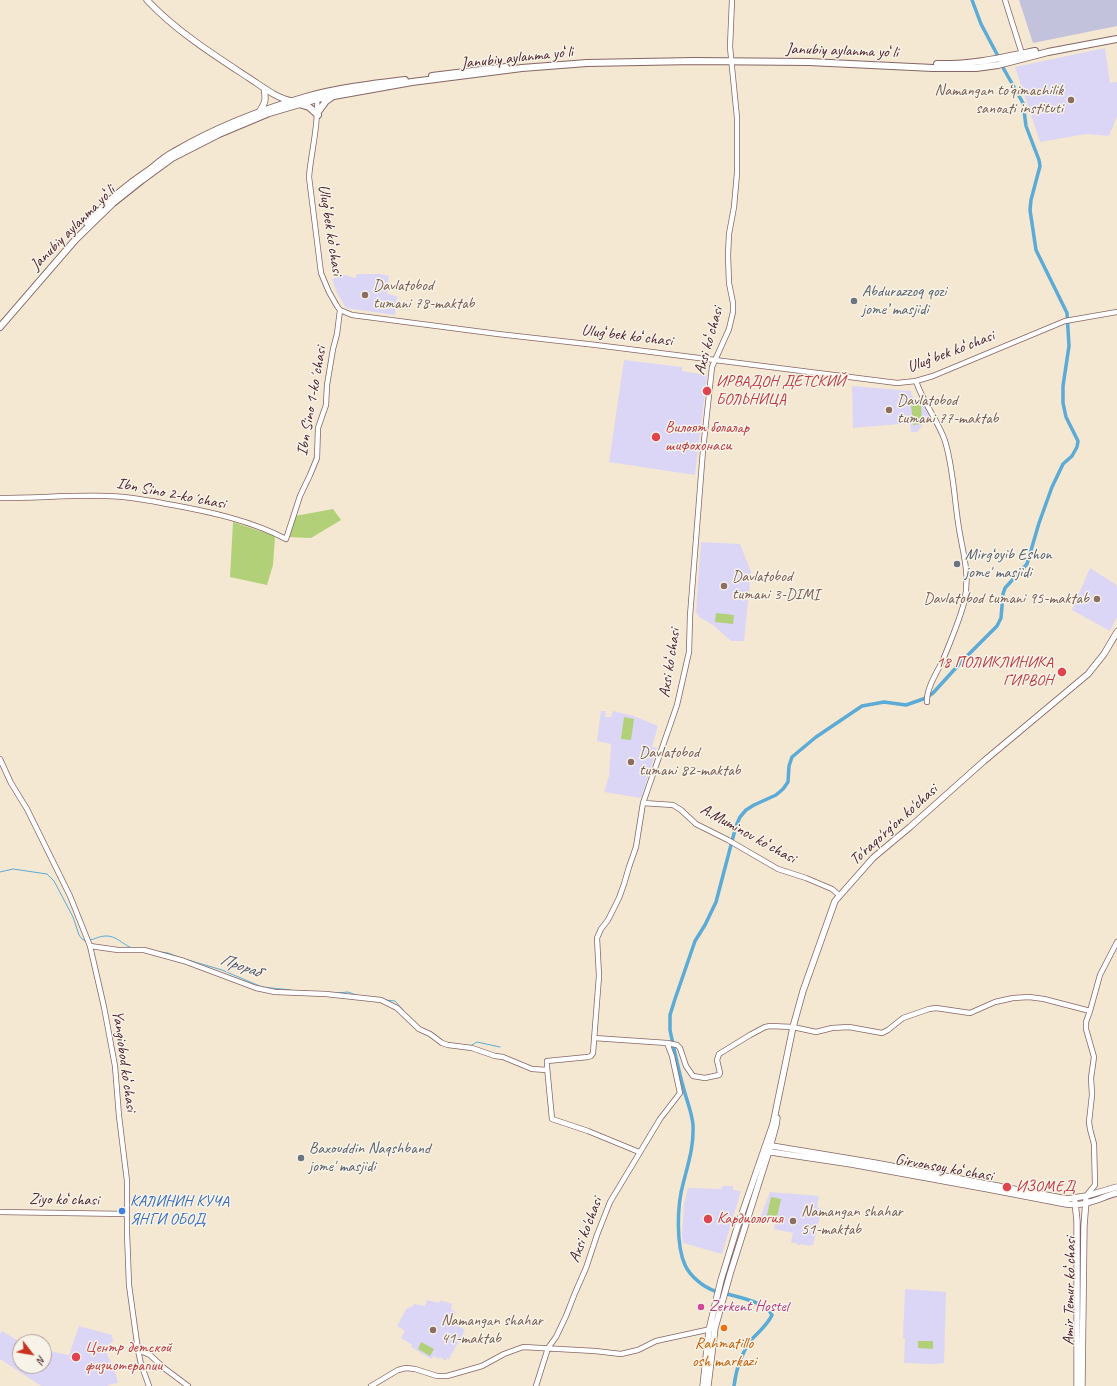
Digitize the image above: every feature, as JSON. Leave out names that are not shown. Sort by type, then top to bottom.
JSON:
[{"type":"highway","name":"Janubiy aylanma yoʻli","points":[[0,327],[76,239],[99,216],[142,180],[172,158],[219,134],[269,113],[317,99],[412,82],[542,67],[626,62],[818,58],[940,64],[996,63],[1117,35]]},
{"type":"highway","name":"Janubiy aylanma yoʻli","points":[[1023,56],[1117,39]]},
{"type":"highway","name":"Janubiy aylanma yoʻli","points":[[0,322],[64,246],[97,212],[128,185],[173,152],[221,128],[259,112],[292,101],[336,90],[524,64],[620,58],[732,59]]},
{"type":"highway","points":[[299,104],[309,107],[318,113],[326,101],[333,95]]},
{"type":"main road","points":[[148,0],[187,35],[264,88],[281,98],[292,101]]},
{"type":"main road","points":[[259,112],[264,106],[266,99],[264,88]]},
{"type":"main road","name":"To'raqo'rg'on ko'chasi","points":[[708,1386],[720,1286],[737,1228],[776,1125],[780,1094],[793,1027],[803,991],[833,906],[839,895],[884,849],[989,757],[1088,674],[1104,654],[1117,632]]},
{"type":"main road","name":"To'raqo'rg'on ko'chasi","points":[[702,1386],[709,1330],[719,1299],[726,1288],[768,1148]]},
{"type":"main road","name":"Girvonsoy koʻchasi","points":[[768,1148],[876,1163],[1067,1199],[1086,1196],[1117,1187]]},
{"type":"main road","name":"Girvonsoy koʻchasi","points":[[768,1148],[1075,1206],[1086,1204],[1117,1193]]},
{"type":"main road","name":"Amir Temur koʻchasi","points":[[1082,1386],[1084,1216],[1086,1196]]},
{"type":"main road","name":"Amir Temur koʻchasi","points":[[1075,1198],[1077,1221],[1077,1386]]},
{"type":"main road","points":[[1076,1339],[1083,1339]]},
{"type":"street","name":"Axsi koʻchasi","points":[[547,1070],[547,1061],[591,1056],[593,1053],[599,976],[597,938],[598,934],[608,920],[624,884],[636,847],[643,803],[676,705],[689,652],[690,616],[705,422],[712,367],[729,329],[733,312],[729,283],[728,255],[729,234],[734,207],[737,173],[737,118],[730,47],[732,0]]},
{"type":"street","points":[[1005,0],[1023,56]]},
{"type":"street","name":"Ulugʻbek koʻchasi","points":[[317,99],[318,113],[310,162],[309,185],[321,273],[329,292],[340,310],[356,316],[897,384],[933,376],[1065,321],[1117,312]]},
{"type":"street","name":"Ibn Sino 1-koʼchasi","points":[[286,540],[300,496],[317,458],[318,428],[326,405],[327,385],[340,310]]},
{"type":"street","points":[[916,381],[918,390],[940,428],[945,442],[955,490],[958,524],[968,581],[958,622],[943,660],[926,695],[927,702]]},
{"type":"street","name":"Ibn Sino 2-koʼchasi","points":[[0,498],[106,496],[140,498],[220,515],[278,535],[286,540]]},
{"type":"street","name":"Yangiobod koʻchasi","points":[[0,759],[70,896],[90,946],[104,1007],[115,1066],[119,1116],[127,1181],[128,1269],[138,1350],[141,1364],[149,1386]]},
{"type":"street","name":"A.Muminov koʻchasi","points":[[643,803],[673,805],[681,810],[696,824],[730,841],[778,869],[806,878],[832,889],[839,895]]},
{"type":"street","points":[[1086,1196],[1095,1184],[1094,1144],[1089,1122],[1092,1095],[1091,1078],[1094,1057],[1086,1029],[1086,1022],[1100,975],[1117,942]]},
{"type":"street","points":[[90,946],[118,950],[144,950],[184,961],[256,988],[268,991],[326,994],[381,1000],[389,1003],[397,1008],[419,1029],[430,1034],[442,1043],[472,1048],[495,1056],[504,1057],[532,1068],[547,1070],[552,1120],[588,1131],[639,1152]]},
{"type":"street","points":[[594,1038],[668,1043],[676,1045],[680,1048],[686,1066],[693,1076],[705,1078],[719,1075],[720,1073],[717,1060],[719,1054],[764,1027],[793,1027],[816,1032],[832,1028],[849,1027],[882,1033],[903,1018],[929,1009],[936,1008],[970,1013],[995,1002],[1013,998],[1029,997],[1044,999],[1090,1011]]},
{"type":"street","name":"Axsi ko'chasi","points":[[536,1386],[548,1348],[556,1337],[566,1316],[574,1293],[586,1268],[610,1202],[660,1119],[680,1093],[668,1043]]},
{"type":"street","name":"Ziyo koʻchasi","points":[[0,1212],[127,1214]]},
{"type":"street","points":[[371,1386],[398,1370],[406,1368],[415,1369],[437,1376],[447,1376],[482,1366],[504,1354],[523,1347],[621,1354],[638,1350],[656,1342],[715,1328]]},
{"type":"street","points":[[138,1350],[150,1356],[188,1386]]},
{"type":"shaded area","points":[[1019,0],[1117,0],[1117,26],[1033,43]]},
{"type":"shaded area","name":"Namangan to‘qimachilik sanoati instituti","points":[[1105,48],[1110,83],[1117,82],[1117,116],[1109,136],[1086,134],[1040,142],[1015,67]]},
{"type":"shaded area","name":"Davlatobod tumani 78-maktab","points":[[357,274],[381,274],[389,276],[387,294],[397,296],[395,315],[346,308],[337,293],[332,279],[346,275],[355,278]]},
{"type":"shaded area","name":"Вилоят болалар шифохонаси","points":[[624,360],[682,367],[682,371],[707,375],[695,475],[609,462]]},
{"type":"shaded area","name":"Davlatobod tumani 77-maktab","points":[[852,386],[911,391],[911,394],[917,402],[920,400],[930,416],[917,432],[911,432],[910,423],[853,428]]},
{"type":"shaded area","name":"Davlatobod tumani 3-DIMI","points":[[701,542],[740,544],[751,572],[744,641],[731,641],[713,625],[699,617],[696,611]]},
{"type":"shaded area","name":"Davlatobod tumani 95-maktab","points":[[1090,568],[1115,584],[1117,587],[1117,617],[1110,631],[1072,610]]},
{"type":"shaded area","name":"Davlatobod tumani 82-maktab","points":[[601,711],[606,711],[605,717],[611,717],[613,711],[634,716],[658,726],[652,747],[657,748],[641,798],[604,792],[609,776],[611,744],[597,741]]},
{"type":"shaded area","name":"Кардиология","points":[[723,1186],[733,1186],[733,1190],[741,1191],[722,1254],[683,1243],[682,1235],[684,1204],[688,1188],[721,1189]]},
{"type":"shaded area","name":"Namangan shahar 51-maktab","points":[[770,1192],[819,1196],[817,1207],[822,1209],[813,1245],[797,1245],[797,1243],[791,1243],[793,1233],[774,1229],[775,1223],[760,1218]]},
{"type":"shaded area","points":[[905,1289],[946,1292],[944,1363],[904,1363],[905,1339],[903,1338]]},
{"type":"shaded area","name":"Namangan shahar 41-maktab","points":[[427,1300],[439,1303],[440,1300],[452,1304],[451,1309],[456,1312],[451,1322],[465,1330],[449,1359],[447,1358],[446,1361],[440,1357],[439,1359],[434,1356],[431,1359],[411,1347],[412,1345],[401,1338],[405,1331],[397,1326],[407,1308],[412,1307],[414,1304],[425,1306]]},
{"type":"shaded area","name":"Центр детской физиотерапии","points":[[79,1326],[112,1335],[114,1340],[104,1349],[114,1367],[118,1383],[107,1386],[41,1386],[23,1374],[52,1374],[52,1352],[69,1355]]},
{"type":"shaded area","name":"Центр детской физиотерапии","points":[[2,1331],[12,1337],[12,1367],[0,1359],[0,1334]]},
{"type":"green space","points":[[911,404],[921,404],[922,424],[913,425]]},
{"type":"green space","points":[[333,509],[341,520],[311,538],[288,537],[295,516]]},
{"type":"green space","points":[[233,522],[275,536],[273,565],[267,585],[230,577]]},
{"type":"green space","points":[[716,613],[734,615],[733,624],[715,622]]},
{"type":"green space","points":[[624,717],[634,719],[631,740],[621,739]]},
{"type":"green space","points":[[771,1197],[781,1199],[777,1217],[767,1215]]},
{"type":"green space","points":[[918,1341],[933,1341],[933,1349],[918,1348]]},
{"type":"green space","points":[[421,1342],[434,1349],[430,1356],[418,1349]]},
{"type":"waterway","points":[[972,0],[981,24],[999,58]]},
{"type":"waterway","points":[[734,1386],[742,1355],[752,1339],[766,1325],[772,1315],[769,1310],[755,1302],[706,1287],[697,1281],[690,1273],[682,1257],[678,1225],[681,1193],[692,1148],[693,1125],[670,1030],[670,1015],[695,941],[705,925],[716,902],[736,826],[740,817],[746,810],[776,795],[783,789],[788,782],[789,766],[792,757],[816,737],[862,706],[884,702],[906,705],[926,698],[933,693],[997,626],[1001,618],[1005,588],[1027,564],[1039,523],[1052,487],[1063,464],[1072,456],[1077,447],[1078,441],[1066,417],[1063,403],[1063,386],[1069,346],[1067,313],[1036,250],[1030,210],[1031,200],[1040,166],[1039,160],[1026,126],[1023,103],[1001,64]]},
{"type":"waterway","name":"Прораб","points":[[0,872],[13,869],[47,874],[54,881],[73,917],[79,935],[86,941]]},
{"type":"waterway","name":"Прораб","points":[[90,940],[101,936],[109,936],[132,948]]},
{"type":"waterway","name":"Прораб","points":[[161,952],[181,958]]},
{"type":"waterway","name":"Прораб","points":[[188,960],[222,970],[262,987],[291,990]]},
{"type":"waterway","name":"Прораб","points":[[336,993],[348,992],[359,996]]},
{"type":"waterway","name":"Прораб","points":[[385,1000],[395,1001],[404,1011]]},
{"type":"waterway","name":"Прораб","points":[[470,1046],[477,1042],[500,1047]]},
{"type":"place","name":"Namangan to‘qimachilik sanoati instituti","points":[[1071,100]]},
{"type":"place","name":"Davlatobod tumani 78-maktab","points":[[365,295]]},
{"type":"place","name":"Abdurazzoq qozi jome’ masjidi","points":[[854,301]]},
{"type":"place","name":"ИРВАДОН ДЕТСКИЙ БОЛЬНИЦА","points":[[707,391]]},
{"type":"place","name":"Davlatobod tumani 77-maktab","points":[[889,410]]},
{"type":"place","name":"Вилоят болалар шифохонаси","points":[[656,437]]},
{"type":"place","name":"Mirg‘oyib Eshon jome' masjidi","points":[[957,564]]},
{"type":"place","name":"Davlatobod tumani 3-DIMI","points":[[724,586]]},
{"type":"place","name":"Davlatobod tumani 95-maktab","points":[[1097,599]]},
{"type":"place","name":"18 ПОЛИКЛИНИКА ГИРВОН","points":[[1062,672]]},
{"type":"place","name":"Davlatobod tumani 82-maktab","points":[[631,762]]},
{"type":"place","name":"Baxouddin Naqshband jome' masjidi","points":[[301,1158]]},
{"type":"place","name":"ИЗОМЕД","points":[[1007,1187]]},
{"type":"place","name":"КАЛИНИН КУЧА ЯНГИ ОБОД","points":[[122,1211]]},
{"type":"place","name":"Кардиология","points":[[708,1219]]},
{"type":"place","name":"Namangan shahar 51-maktab","points":[[793,1221]]},
{"type":"place","name":"Zerkent Hostel","points":[[701,1307]]},
{"type":"place","name":"Rahmatillo osh markazi","points":[[724,1328]]},
{"type":"place","name":"Namangan shahar 41-maktab","points":[[433,1330]]},
{"type":"place","name":"Центр детской физиотерапии","points":[[76,1357]]}]
